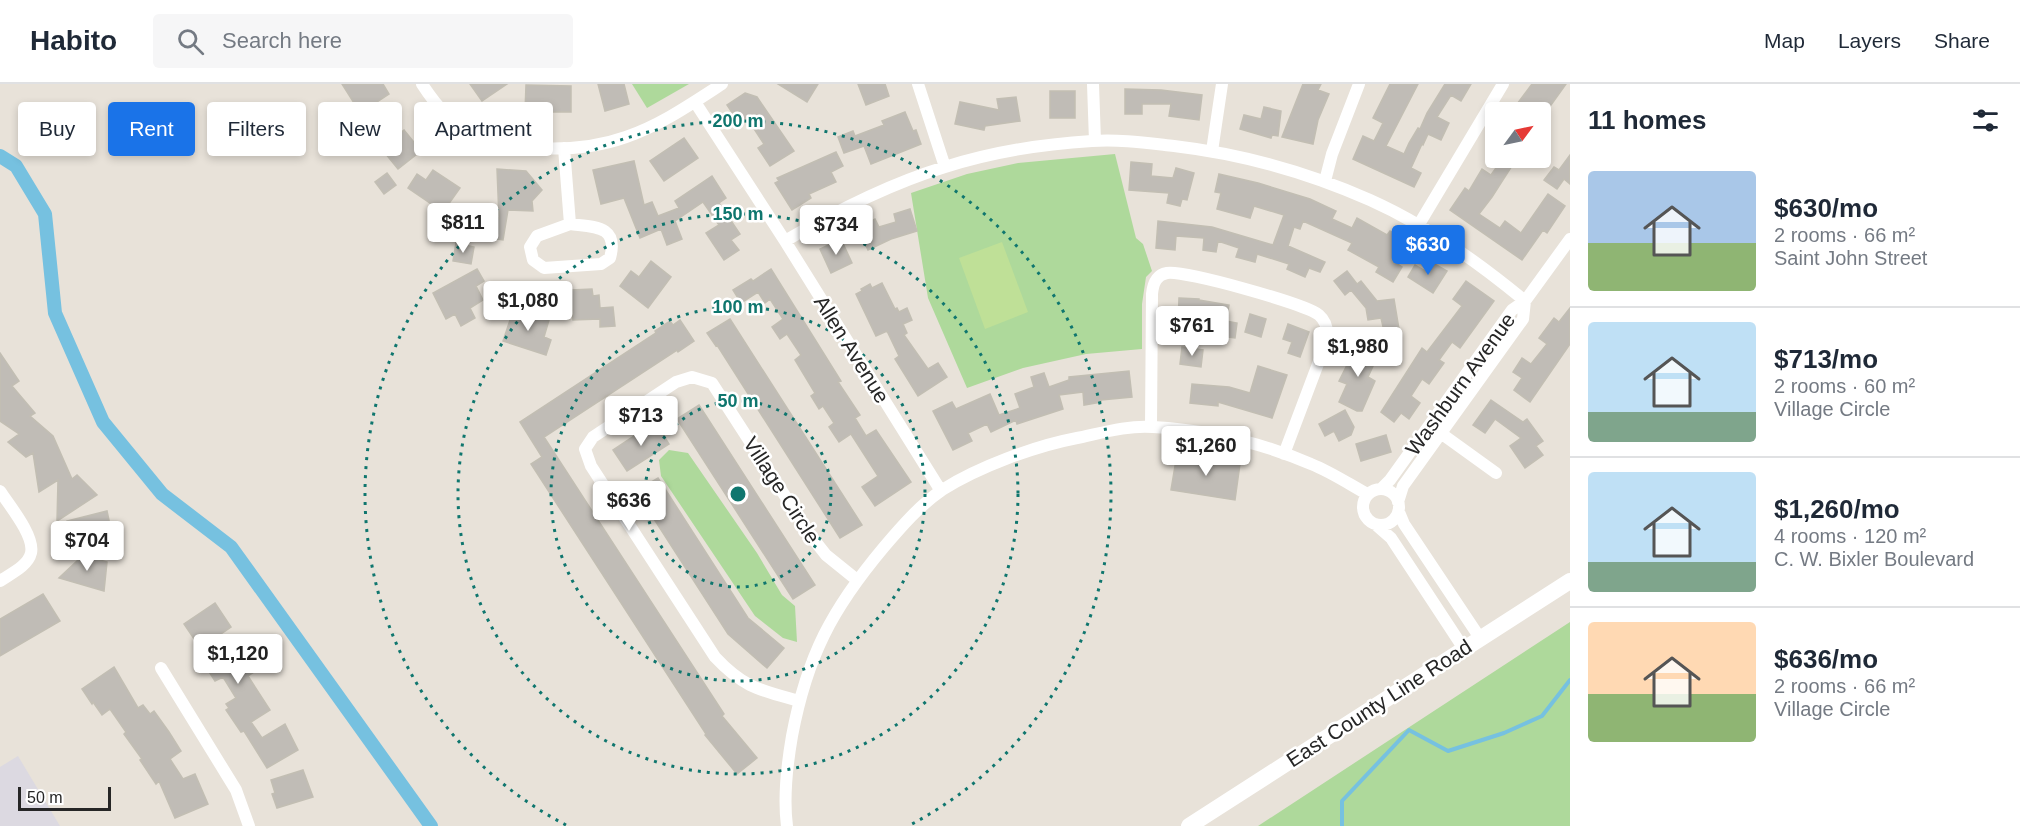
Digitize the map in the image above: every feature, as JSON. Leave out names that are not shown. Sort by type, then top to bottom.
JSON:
[{"type":"main road","name":"East County Line Road","points":[[1189,826],[1570,581]]},
{"type":"street","points":[[422,84],[445,113],[465,130],[503,145],[564,148],[594,146],[627,137],[664,120],[722,84]]},
{"type":"street","points":[[918,84],[945,167]]},
{"type":"street","points":[[1093,84],[1095,141]]},
{"type":"street","points":[[1212,150],[1222,84]]},
{"type":"street","points":[[1325,181],[1332,154],[1359,84]]},
{"type":"street","points":[[1418,226],[1503,84]]},
{"type":"street","name":"Allen Avenue","points":[[695,102],[941,491]]},
{"type":"street","points":[[785,241],[826,217],[885,188],[945,167],[996,154],[1062,143],[1095,141],[1145,142],[1212,150],[1277,165],[1325,181],[1371,201],[1418,226],[1486,269],[1526,301],[1570,239]]},
{"type":"street","points":[[564,148],[570,224]]},
{"type":"street","points":[[570,224],[603,229],[611,237],[613,248],[610,258],[601,264],[544,268],[534,261],[530,247],[537,236],[570,224]]},
{"type":"street","points":[[1151,426],[1153,285],[1158,278],[1167,273],[1205,279],[1260,293],[1318,313],[1325,322],[1327,340],[1284,454]]},
{"type":"street","name":"Washburn Avenue","points":[[1382,488],[1512,310],[1526,301]]},
{"type":"street","name":"Washburn Avenue","points":[[1399,507],[1403,486],[1523,319],[1526,301]]},
{"type":"street","name":"Village Circle","points":[[799,701],[762,692],[743,683],[729,673],[715,657],[591,466],[585,449],[593,437],[676,382],[692,377],[712,383],[811,537],[826,555],[856,580]]},
{"type":"street","points":[[1430,425],[1496,473]]},
{"type":"street","points":[[787,826],[787,766],[799,701],[811,661],[831,621],[856,580],[904,524],[941,491],[1003,460],[1055,442],[1110,431],[1151,426],[1211,435],[1284,454],[1312,465],[1367,494]]},
{"type":"street","points":[[1399,507],[1392,522],[1381,525],[1369,522],[1362,505],[1371,491],[1382,488],[1392,492],[1399,507],[1404,524],[1480,638]]},
{"type":"street","points":[[0,491],[26,530],[31,553],[26,562],[0,581]]},
{"type":"street","points":[[1375,524],[1391,538],[1464,649]]},
{"type":"street","points":[[161,668],[236,790],[249,826]]},
{"type":"shaded area","points":[[18,756],[60,826],[0,826],[0,767]]},
{"type":"green space","points":[[632,84],[689,84],[647,108]]},
{"type":"green space","points":[[1115,154],[1136,238],[1143,244],[1152,271],[1146,277],[1142,304],[1142,349],[1086,354],[1023,368],[967,388],[928,298],[911,193],[967,174],[1018,163]]},
{"type":"green space","points":[[1002,242],[1028,312],[985,329],[959,258]]},
{"type":"green space","points":[[669,450],[688,453],[757,553],[782,595],[795,606],[797,642],[783,638],[755,616],[661,476],[659,460]]},
{"type":"green space","points":[[1570,622],[1570,826],[1258,826]]},
{"type":"building","points":[[342,84],[383,84],[389,94],[377,102],[353,102]]},
{"type":"building","points":[[470,84],[507,84],[482,101]]},
{"type":"building","points":[[598,84],[624,84],[629,104],[605,111]]},
{"type":"building","points":[[778,84],[818,84],[807,102]]},
{"type":"building","points":[[858,84],[885,84],[889,96],[866,105]]},
{"type":"building","points":[[1303,84],[1321,84],[1318,90],[1329,94],[1318,120],[1313,144],[1282,137]]},
{"type":"building","points":[[1390,84],[1418,84],[1386,146],[1404,154],[1445,84],[1471,84],[1461,101],[1451,95],[1437,117],[1449,123],[1441,140],[1428,134],[1422,144],[1411,168],[1421,173],[1414,187],[1353,159],[1363,136],[1374,141],[1383,123],[1373,118]]},
{"type":"building","points":[[1532,84],[1566,84],[1551,105],[1551,102],[1518,102]]},
{"type":"building","points":[[526,85],[571,86],[571,112],[553,112],[553,102],[525,102]]},
{"type":"building","points":[[1125,89],[1202,95],[1199,120],[1169,116],[1171,104],[1142,104],[1142,114],[1125,114]]},
{"type":"building","points":[[1050,91],[1075,91],[1075,118],[1050,118]]},
{"type":"building","points":[[745,93],[757,97],[794,151],[770,166],[758,148],[764,144],[747,118],[739,123],[727,105]]},
{"type":"building","points":[[1016,97],[1020,121],[985,126],[984,130],[955,124],[960,102],[999,110],[997,99]]},
{"type":"building","points":[[1264,107],[1281,111],[1278,136],[1272,135],[1271,138],[1240,129],[1244,115],[1261,119]]},
{"type":"building","points":[[905,112],[921,144],[871,164],[864,146],[844,153],[838,137],[853,131],[855,136],[884,125],[882,121]]},
{"type":"building","points":[[404,130],[414,142],[415,156],[398,169],[387,156],[402,156],[402,132]]},
{"type":"building","points":[[684,138],[698,158],[664,181],[650,161]]},
{"type":"building","points":[[836,152],[843,166],[831,172],[836,182],[809,194],[811,198],[792,210],[775,183],[779,181],[777,178]]},
{"type":"building","points":[[1570,155],[1570,184],[1564,179],[1557,189],[1544,180],[1554,167],[1559,170]]},
{"type":"building","points":[[634,161],[644,205],[652,202],[658,216],[679,208],[675,201],[712,176],[726,198],[719,203],[740,234],[731,240],[739,250],[724,260],[706,233],[719,225],[703,202],[675,221],[682,239],[667,245],[661,229],[640,238],[624,198],[601,204],[593,170]]},
{"type":"building","points":[[1131,162],[1152,164],[1151,176],[1173,178],[1176,168],[1194,173],[1187,200],[1182,199],[1180,206],[1167,203],[1169,193],[1129,190]]},
{"type":"building","points":[[1496,168],[1511,168],[1479,214],[1500,228],[1505,221],[1521,233],[1548,194],[1565,206],[1547,233],[1543,230],[1522,260],[1450,210],[1465,188],[1469,191],[1482,169],[1491,175]]},
{"type":"building","points":[[497,169],[526,171],[542,190],[532,201],[533,211],[508,210],[503,240],[476,236],[479,214],[499,218]]},
{"type":"building","points":[[433,170],[460,188],[443,212],[408,188],[417,174],[426,180]]},
{"type":"building","points":[[387,173],[396,185],[384,194],[375,182]]},
{"type":"building","points":[[1219,174],[1310,199],[1336,211],[1332,219],[1352,228],[1357,218],[1387,235],[1390,231],[1405,240],[1393,261],[1402,267],[1393,282],[1376,272],[1379,267],[1348,250],[1352,243],[1303,221],[1300,229],[1294,227],[1288,246],[1325,262],[1320,272],[1309,268],[1305,277],[1287,269],[1289,264],[1257,254],[1255,262],[1236,257],[1239,248],[1218,241],[1216,252],[1203,250],[1204,238],[1176,236],[1175,250],[1156,248],[1158,221],[1212,227],[1273,245],[1284,215],[1254,206],[1250,218],[1217,209],[1221,193],[1215,192]]},
{"type":"building","points":[[910,209],[917,231],[891,239],[868,250],[858,228],[875,219],[879,227],[896,222],[894,214]]},
{"type":"building","points":[[841,239],[852,263],[831,273],[820,249]]},
{"type":"building","points":[[456,243],[474,247],[471,264],[453,261]]},
{"type":"building","points":[[651,261],[671,277],[648,308],[620,286],[631,271],[639,277]]},
{"type":"building","points":[[1431,262],[1447,271],[1433,293],[1408,277],[1415,265],[1425,271]]},
{"type":"building","points":[[477,269],[484,281],[476,286],[483,300],[470,308],[475,318],[461,326],[455,314],[446,319],[433,293]]},
{"type":"building","points":[[771,269],[841,381],[838,382],[860,415],[855,418],[866,436],[876,430],[911,482],[875,506],[862,487],[878,476],[851,434],[839,442],[829,427],[834,423],[823,406],[819,409],[811,396],[815,393],[795,360],[801,355],[787,334],[780,339],[772,327],[783,319],[770,299],[765,303],[758,292],[741,303],[733,290]]},
{"type":"building","points":[[1347,271],[1357,284],[1361,281],[1377,301],[1394,299],[1399,329],[1384,331],[1381,318],[1368,320],[1366,308],[1351,290],[1345,295],[1334,281]]},
{"type":"building","points":[[1466,281],[1494,301],[1460,348],[1452,342],[1439,360],[1444,363],[1429,384],[1422,379],[1411,396],[1420,403],[1409,419],[1401,413],[1394,422],[1381,412],[1422,348],[1427,352],[1462,306],[1453,299]]},
{"type":"building","points":[[882,283],[895,309],[897,308],[899,312],[907,308],[912,320],[903,324],[907,333],[904,335],[928,369],[938,363],[947,377],[918,396],[895,359],[899,356],[887,331],[876,336],[856,294],[870,284],[872,288]]},
{"type":"building","points":[[592,289],[593,296],[599,295],[600,308],[613,307],[615,326],[600,327],[600,319],[573,320],[571,290]]},
{"type":"building","points":[[1179,298],[1229,305],[1226,321],[1237,323],[1235,338],[1205,334],[1206,325],[1178,324]]},
{"type":"building","points":[[514,308],[549,320],[544,337],[551,340],[546,355],[503,341]]},
{"type":"building","points":[[1570,308],[1570,344],[1530,402],[1514,390],[1522,378],[1513,372],[1522,358],[1531,364],[1547,344],[1539,338],[1554,318],[1559,322]]},
{"type":"building","points":[[1250,314],[1266,319],[1261,337],[1245,332]]},
{"type":"building","points":[[730,319],[862,525],[840,538],[717,345],[707,333]]},
{"type":"building","points":[[680,320],[694,341],[544,437],[724,714],[722,716],[757,758],[737,774],[705,735],[531,464],[542,457],[520,422],[656,333],[655,331],[670,321],[673,325]]},
{"type":"building","points":[[1288,324],[1309,332],[1300,357],[1288,353],[1292,342],[1283,339]]},
{"type":"building","points":[[1358,343],[1379,353],[1368,377],[1375,381],[1362,411],[1357,411],[1339,402],[1347,384],[1339,381]]},
{"type":"building","points":[[1182,347],[1203,350],[1201,367],[1180,364]]},
{"type":"building","points":[[0,353],[19,381],[12,386],[35,413],[30,416],[53,436],[72,479],[77,475],[97,495],[57,521],[58,480],[39,492],[33,453],[26,457],[8,442],[19,434],[0,421]]},
{"type":"building","points":[[1258,366],[1287,375],[1272,418],[1218,402],[1218,406],[1190,403],[1192,384],[1229,387],[1250,393]]},
{"type":"building","points":[[1129,371],[1132,397],[1101,400],[1101,402],[1084,405],[1083,392],[1059,395],[1063,409],[1017,424],[1016,420],[991,432],[987,424],[968,433],[972,441],[953,450],[933,411],[952,402],[956,409],[990,394],[999,415],[1020,408],[1015,394],[1034,387],[1031,377],[1044,373],[1049,387],[1069,380],[1069,377]]},
{"type":"building","points":[[1491,400],[1523,422],[1527,419],[1543,441],[1536,446],[1543,455],[1525,468],[1510,446],[1521,438],[1495,419],[1485,433],[1473,425]]},
{"type":"building","points":[[699,405],[815,585],[793,599],[677,419]]},
{"type":"building","points":[[1345,410],[1354,427],[1351,435],[1339,441],[1334,431],[1325,436],[1319,424]]},
{"type":"building","points":[[655,422],[669,444],[627,471],[613,450]]},
{"type":"building","points":[[1386,435],[1391,452],[1361,461],[1356,444]]},
{"type":"building","points":[[1177,454],[1240,464],[1235,500],[1171,490]]},
{"type":"building","points":[[658,478],[748,618],[784,648],[767,668],[728,634],[636,491]]},
{"type":"building","points":[[107,511],[113,539],[75,548],[67,521]]},
{"type":"building","points":[[76,553],[107,562],[104,591],[59,578],[78,560]]},
{"type":"building","points":[[43,594],[60,621],[0,656],[0,619]]},
{"type":"building","points":[[215,603],[231,627],[221,634],[232,653],[238,649],[254,672],[248,676],[270,710],[251,722],[262,738],[285,724],[298,750],[267,768],[244,731],[241,732],[226,710],[229,708],[226,704],[236,698],[223,677],[215,681],[204,664],[209,661],[184,624]]},
{"type":"building","points":[[114,667],[138,708],[143,705],[150,714],[154,711],[169,732],[181,751],[170,759],[183,779],[195,774],[208,804],[175,818],[159,781],[156,784],[110,709],[102,715],[93,702],[92,704],[82,689]]},
{"type":"building","points":[[303,770],[313,797],[277,808],[272,794],[275,793],[271,780]]},
{"type":"waterway","points":[[0,156],[16,166],[45,214],[55,313],[103,422],[162,494],[231,547],[431,826]]},
{"type":"waterway","points":[[1342,826],[1342,801],[1409,730],[1448,751],[1504,733],[1542,716],[1570,680]]}]
